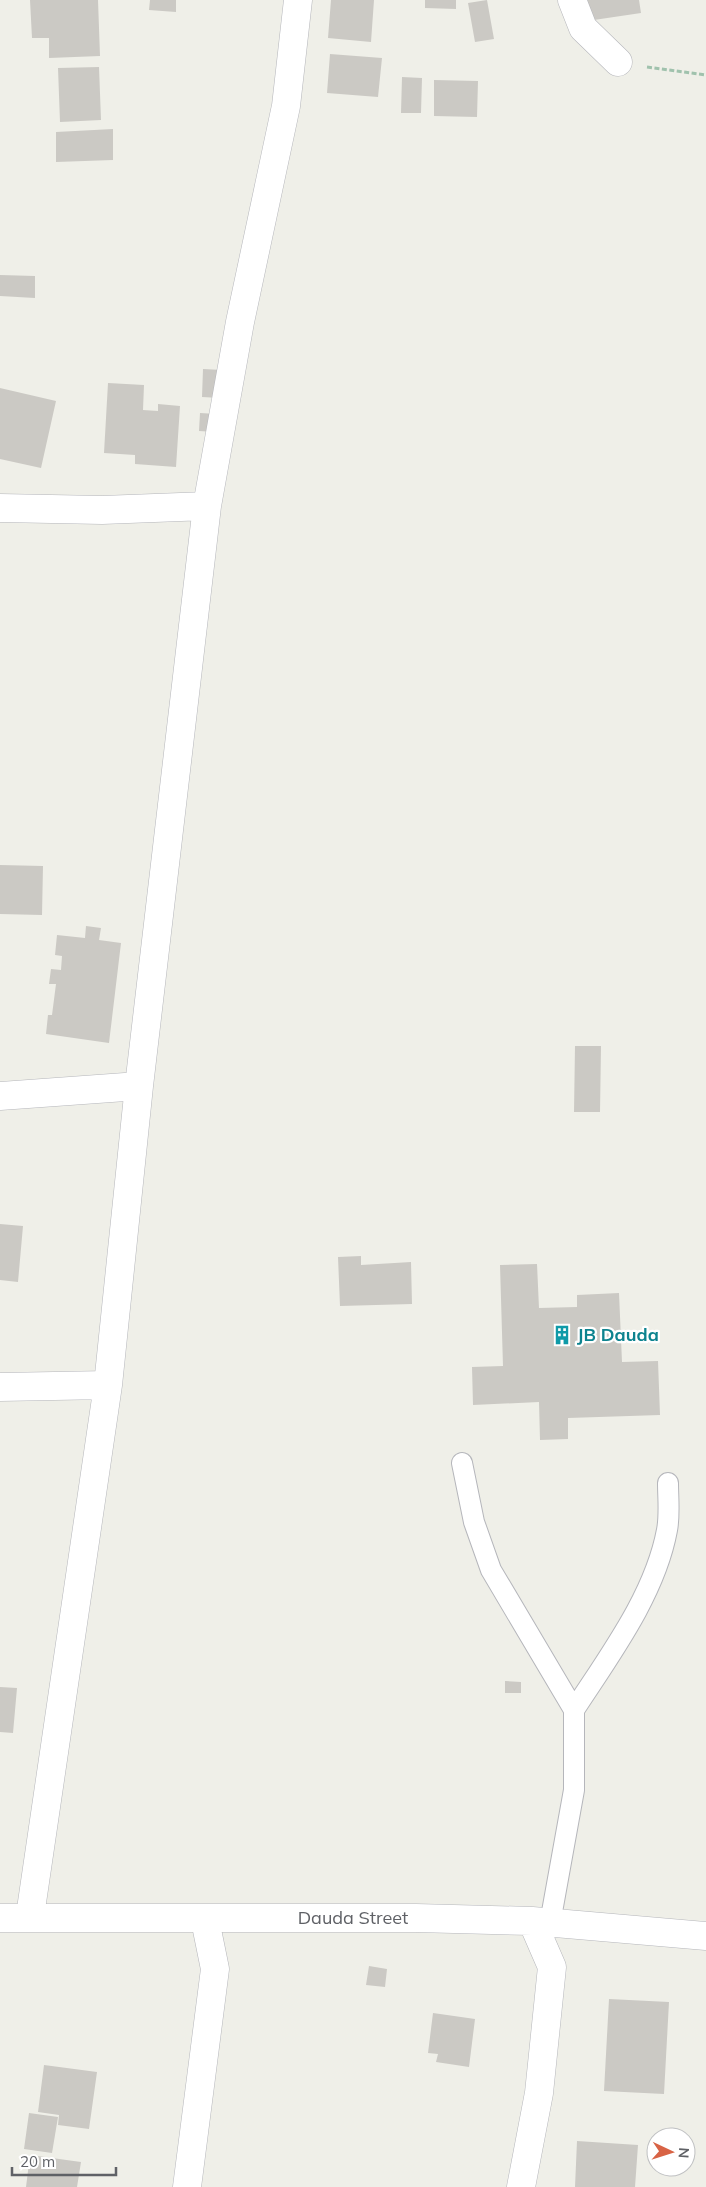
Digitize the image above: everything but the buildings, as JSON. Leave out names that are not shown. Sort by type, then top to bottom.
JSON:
[{"type":"street","points":[[30,1916],[108,1385],[139,1086],[207,506],[240,322],[286,106],[298,0]]},
{"type":"street","points":[[572,0],[583,28],[618,62]]},
{"type":"street","points":[[0,508],[102,510],[207,506]]},
{"type":"street","points":[[0,1096],[139,1086]]},
{"type":"street","points":[[0,1387],[108,1385]]},
{"type":"street","name":"Dauda Street","points":[[0,1918],[30,1916],[204,1920],[416,1918],[541,1922],[706,1936]]},
{"type":"street","points":[[187,2187],[215,1969],[204,1920]]},
{"type":"street","points":[[521,2187],[539,2093],[552,1967],[541,1922]]},
{"type":"lane","points":[[462,1463],[474,1522],[491,1570],[574,1710],[574,1790],[541,1922]]},
{"type":"lane","points":[[574,1710],[624,1634],[657,1568],[668,1528],[668,1483]]},
{"type":"path","points":[[618,62],[706,75]]},
{"type":"place","name":"JB Dauda","points":[[562,1335]]}]
